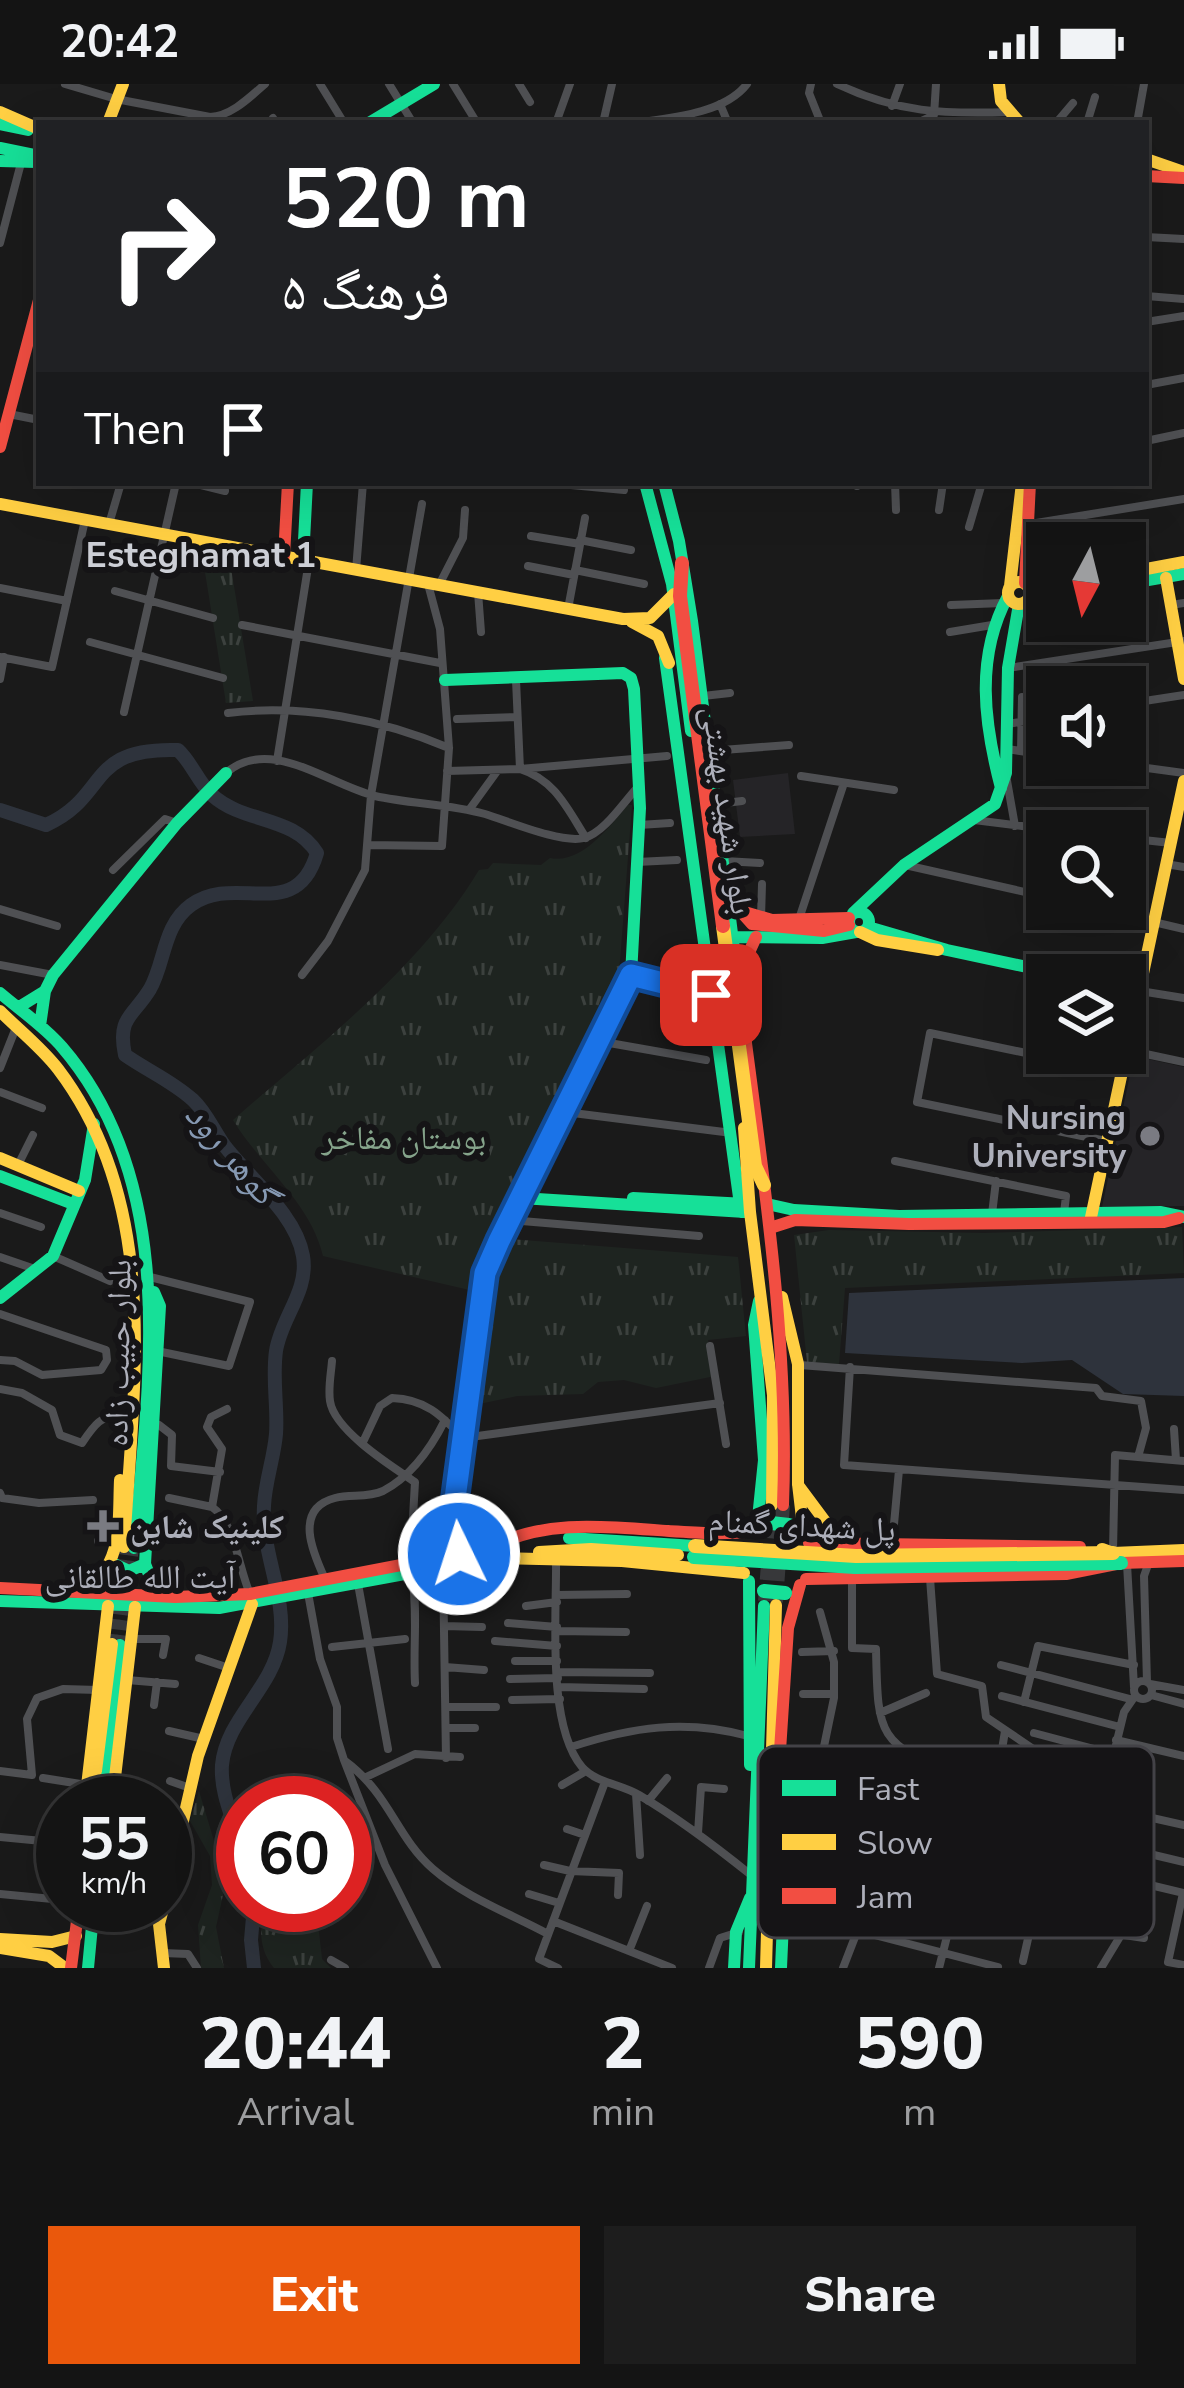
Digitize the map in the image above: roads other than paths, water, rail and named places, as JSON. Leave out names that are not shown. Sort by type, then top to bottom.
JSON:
[{"type":"main road","points":[[108,120],[123,84]]},
{"type":"main road","points":[[374,120],[434,84]]},
{"type":"main road","points":[[999,84],[1001,101],[1015,117]]},
{"type":"main road","points":[[0,112],[36,130]]},
{"type":"main road","points":[[0,124],[36,130]]},
{"type":"main road","points":[[0,148],[36,160]]},
{"type":"main road","points":[[1149,160],[1183,170]]},
{"type":"main road","points":[[0,161],[36,161]]},
{"type":"main road","points":[[1149,176],[1183,170]]},
{"type":"main road","points":[[0,447],[33,347]]},
{"type":"main road","points":[[284,556],[288,486]]},
{"type":"main road","points":[[306,560],[307,486]]},
{"type":"main road","name":"بلوار شهید بهشتی","points":[[646,486],[674,594],[693,756],[716,804],[737,912],[726,938],[739,979],[773,1270]]},
{"type":"main road","name":"بلوار شهید بهشتی","points":[[665,486],[702,696],[693,756]]},
{"type":"main road","points":[[1026,486],[1030,522]]},
{"type":"main road","points":[[1018,594],[1026,486]]},
{"type":"main road","points":[[0,504],[623,619],[650,618],[674,594]]},
{"type":"main road","points":[[726,938],[822,938],[858,923],[882,885],[904,865],[995,804],[1014,750],[1008,668],[1026,547]]},
{"type":"main road","points":[[1146,569],[1184,562]]},
{"type":"main road","points":[[682,563],[680,596],[754,1166],[764,1185]]},
{"type":"main road","points":[[1146,581],[1184,574]]},
{"type":"main road","points":[[1166,578],[1178,604],[1183,669]]},
{"type":"main road","points":[[1002,791],[986,718],[992,626],[1018,594],[1026,592]]},
{"type":"main road","points":[[1018,594],[1026,595]]},
{"type":"main road","points":[[522,1194],[745,1208],[711,995],[693,756],[658,636],[623,619]]},
{"type":"main road","points":[[665,658],[685,686]]},
{"type":"main road","points":[[445,680],[623,673],[631,678],[639,825],[631,975],[485,1273],[452,1521],[456,1555]]},
{"type":"main road","points":[[40,1026],[45,991],[53,975],[177,823],[226,772]]},
{"type":"main road","points":[[1143,954],[1180,816],[1184,782]]},
{"type":"main road","name":"بلوار شهید بهشتی","points":[[706,788],[745,1136],[745,1208],[761,1290]]},
{"type":"main road","points":[[737,912],[752,924],[824,931],[858,923]]},
{"type":"main road","points":[[737,912],[760,918],[858,923],[947,950],[1026,967]]},
{"type":"main road","points":[[739,979],[757,937]]},
{"type":"main road","points":[[19,1007],[45,991]]},
{"type":"main road","name":"بلوار حبیب زاده","points":[[0,993],[40,1026],[90,1084],[128,1161],[140,1201],[145,1282],[125,1545]]},
{"type":"main road","name":"بلوار حبیب زاده","points":[[0,1011],[55,1063],[94,1121],[125,1204],[145,1282]]},
{"type":"main road","points":[[1091,1217],[1122,1074]]},
{"type":"main road","points":[[0,1298],[53,1256],[69,1195],[89,1163],[94,1121]]},
{"type":"main road","points":[[0,1158],[69,1195]]},
{"type":"main road","points":[[0,1176],[69,1195]]},
{"type":"main road","points":[[766,1204],[794,1215],[909,1220],[1161,1212],[1183,1217]]},
{"type":"main road","points":[[992,1219],[1064,1213],[1091,1217]]},
{"type":"main road","points":[[770,1228],[794,1215]]},
{"type":"main road","points":[[761,1290],[778,1505],[786,1428],[773,1270]]},
{"type":"main road","points":[[773,1270],[798,1364],[798,1484],[812,1562],[790,1625],[783,1746]]},
{"type":"main road","points":[[145,1282],[160,1306],[146,1564],[152,1582],[175,1597]]},
{"type":"main road","points":[[82,1591],[97,1585],[125,1545],[128,1328],[145,1282]]},
{"type":"main road","points":[[734,1968],[752,1895],[754,1806],[743,1546],[761,1527],[763,1428],[754,1325],[761,1290]]},
{"type":"main road","points":[[798,1484],[830,1528],[855,1547]]},
{"type":"main road","points":[[192,1780],[226,1667],[247,1625],[251,1600],[443,1568],[491,1553],[518,1534],[607,1529],[710,1536],[789,1525],[807,1539],[855,1547],[1093,1547],[1120,1560],[1184,1562]]},
{"type":"main road","points":[[708,1567],[710,1536]]},
{"type":"main road","points":[[920,1546],[907,1562],[923,1578]]},
{"type":"main road","points":[[852,1577],[842,1564],[845,1553],[855,1547]]},
{"type":"main road","name":"پل شهدای گمنام","points":[[491,1553],[590,1549],[855,1567],[1120,1560]]},
{"type":"main road","points":[[772,1599],[803,1582],[1066,1574],[1184,1550]]},
{"type":"main road","points":[[307,1590],[325,1579],[491,1553],[708,1567],[747,1577],[772,1599]]},
{"type":"main road","points":[[114,1564],[129,1571],[146,1564]]},
{"type":"main road","name":"آیت الله طالقانی","points":[[0,1588],[18,1595],[108,1606],[219,1608],[251,1600]]},
{"type":"main road","name":"آیت الله طالقانی","points":[[0,1601],[18,1595],[82,1591],[251,1600]]},
{"type":"main road","points":[[768,1746],[772,1599]]},
{"type":"main road","points":[[108,1606],[120,1638],[127,1680],[114,1776]]},
{"type":"main road","points":[[88,1776],[98,1690],[135,1607]]},
{"type":"main road","points":[[112,1776],[120,1638]]},
{"type":"main road","points":[[93,1776],[120,1638]]},
{"type":"main road","points":[[764,1746],[767,1728]]},
{"type":"main road","points":[[754,1806],[758,1782]]},
{"type":"main road","points":[[68,1968],[76,1932]]},
{"type":"main road","points":[[88,1968],[91,1932]]},
{"type":"main road","points":[[743,1932],[749,1968]]},
{"type":"main road","points":[[0,1944],[51,1949],[76,1936]]},
{"type":"main road","points":[[766,1968],[770,1938]]},
{"type":"main road","points":[[781,1968],[782,1938]]},
{"type":"main road","points":[[51,1949],[68,1968]]},
{"type":"street","points":[[64,84],[209,117],[245,102],[265,84]]},
{"type":"street","points":[[320,84],[342,120]]},
{"type":"street","points":[[389,84],[411,120]]},
{"type":"street","points":[[453,84],[475,120]]},
{"type":"street","points":[[519,84],[530,102]]},
{"type":"street","points":[[558,120],[570,84]]},
{"type":"street","points":[[604,120],[612,84]]},
{"type":"street","points":[[687,118],[739,94],[747,84]]},
{"type":"street","points":[[811,84],[809,93],[820,120]]},
{"type":"street","points":[[837,84],[861,89],[892,106],[934,115],[1015,117]]},
{"type":"street","points":[[892,106],[900,84]]},
{"type":"street","points":[[934,115],[936,84]]},
{"type":"street","points":[[1138,120],[1144,84]]},
{"type":"street","points":[[1088,120],[1095,97]]},
{"type":"street","points":[[720,104],[727,120]]},
{"type":"street","points":[[1059,120],[1073,104]]},
{"type":"street","points":[[923,120],[934,115]]},
{"type":"street","points":[[0,244],[21,161]]},
{"type":"street","points":[[1149,237],[1184,239]]},
{"type":"street","points":[[1149,296],[1184,299]]},
{"type":"street","points":[[1149,322],[1184,316]]},
{"type":"street","points":[[1149,384],[1184,378]]},
{"type":"street","points":[[9,414],[36,419]]},
{"type":"street","points":[[1149,440],[1184,434]]},
{"type":"street","points":[[109,524],[120,486]]},
{"type":"street","points":[[124,712],[175,486]]},
{"type":"street","points":[[205,486],[225,491]]},
{"type":"street","points":[[356,569],[363,486]]},
{"type":"street","points":[[582,486],[624,490]]},
{"type":"street","points":[[896,486],[896,510]]},
{"type":"street","points":[[939,510],[943,486]]},
{"type":"street","points":[[969,527],[981,486]]},
{"type":"street","points":[[1042,522],[1184,499]]},
{"type":"street","points":[[302,975],[328,941],[360,884],[422,504]]},
{"type":"street","points":[[367,844],[442,845],[449,748],[434,584],[463,538],[465,510]]},
{"type":"street","points":[[568,609],[585,518]]},
{"type":"street","points":[[0,680],[2,657],[52,667],[85,520]]},
{"type":"street","points":[[531,536],[631,550]]},
{"type":"street","points":[[277,761],[306,560]]},
{"type":"street","points":[[528,566],[644,584]]},
{"type":"street","points":[[0,588],[67,601]]},
{"type":"street","points":[[115,592],[214,619]]},
{"type":"street","points":[[478,592],[481,632]]},
{"type":"street","points":[[952,605],[1018,594]]},
{"type":"street","points":[[242,625],[440,663]]},
{"type":"street","points":[[950,632],[992,626]]},
{"type":"street","points":[[1008,668],[1181,641]]},
{"type":"street","points":[[90,642],[223,678]]},
{"type":"street","points":[[516,680],[520,769]]},
{"type":"street","points":[[702,696],[730,694]]},
{"type":"street","points":[[1146,701],[1184,695]]},
{"type":"street","points":[[1022,697],[1015,722],[1026,720]]},
{"type":"street","points":[[228,713],[284,708],[383,726],[449,748]]},
{"type":"street","points":[[457,719],[517,717]]},
{"type":"street","points":[[448,771],[789,746]]},
{"type":"street","points":[[1014,750],[1026,752]]},
{"type":"street","points":[[226,772],[250,759],[277,761],[316,771],[371,795],[469,810],[573,840],[586,838],[638,787]]},
{"type":"street","points":[[520,769],[546,780],[586,838]]},
{"type":"street","points":[[469,810],[498,770]]},
{"type":"street","points":[[1146,771],[1184,782]]},
{"type":"street","points":[[1006,773],[1015,826]]},
{"type":"street","points":[[801,776],[894,790]]},
{"type":"street","points":[[799,920],[844,783]]},
{"type":"street","points":[[716,804],[742,801]]},
{"type":"street","points":[[113,870],[165,819],[177,823]]},
{"type":"street","points":[[974,820],[1026,827]]},
{"type":"street","points":[[639,825],[670,823]]},
{"type":"street","points":[[1146,840],[1171,843]]},
{"type":"street","points":[[637,862],[677,860]]},
{"type":"street","points":[[724,861],[760,863]]},
{"type":"street","points":[[904,865],[1026,892]]},
{"type":"street","points":[[1166,865],[1184,867]]},
{"type":"street","points":[[760,918],[762,884]]},
{"type":"street","points":[[0,909],[57,926]]},
{"type":"street","points":[[1146,920],[1184,928]]},
{"type":"street","points":[[0,965],[53,975]]},
{"type":"street","points":[[631,975],[711,995]]},
{"type":"street","points":[[1146,991],[1183,995]]},
{"type":"street","points":[[0,1068],[17,1025]]},
{"type":"street","points":[[1026,1053],[930,1033],[917,1102],[1106,1141]]},
{"type":"street","points":[[598,1042],[706,1060]]},
{"type":"street","points":[[1146,1054],[1184,1062]]},
{"type":"street","points":[[0,1092],[42,1108]]},
{"type":"street","points":[[563,1112],[732,1133]]},
{"type":"street","points":[[19,1165],[33,1135]]},
{"type":"street","points":[[896,1161],[1066,1196],[1064,1213]]},
{"type":"street","points":[[992,1219],[996,1181]]},
{"type":"street","points":[[0,1213],[41,1227]]},
{"type":"street","points":[[510,1220],[699,1236]]},
{"type":"street","points":[[53,1256],[110,1281]]},
{"type":"street","points":[[0,1258],[35,1269]]},
{"type":"street","points":[[145,1282],[250,1301],[229,1366],[157,1351]]},
{"type":"street","points":[[0,1315],[106,1349],[107,1360],[101,1370],[42,1375],[15,1361],[0,1360]]},
{"type":"street","points":[[710,1346],[726,1444]]},
{"type":"street","points":[[332,1361],[330,1399],[344,1428],[416,1486],[412,1535]]},
{"type":"street","points":[[798,1364],[1096,1388],[1102,1396],[1141,1401],[1146,1428],[1138,1457]]},
{"type":"street","points":[[850,1367],[844,1465],[1184,1490]]},
{"type":"street","points":[[0,1389],[22,1393],[52,1410],[60,1435],[82,1443],[95,1423],[109,1414],[124,1413]]},
{"type":"street","points":[[363,1442],[380,1406],[392,1398],[418,1401],[436,1410],[463,1438],[720,1403]]},
{"type":"street","points":[[212,1507],[222,1449],[207,1427],[211,1417],[227,1409]]},
{"type":"street","points":[[325,1579],[308,1537],[312,1515],[333,1498],[386,1489],[430,1449],[446,1420]]},
{"type":"street","points":[[160,1426],[172,1435],[171,1466],[220,1472]]},
{"type":"street","points":[[1001,1665],[1144,1699],[1149,1687],[1120,1560],[1112,1487],[1114,1455],[1180,1461],[1174,1429]]},
{"type":"street","points":[[892,1546],[899,1470]]},
{"type":"street","points":[[0,1493],[2,1498],[40,1503],[93,1500]]},
{"type":"street","points":[[169,1498],[212,1507],[229,1526],[235,1559],[251,1600]]},
{"type":"street","points":[[98,1540],[125,1545]]},
{"type":"street","points":[[556,1559],[560,1699],[572,1747],[586,1771],[635,1792],[752,1875]]},
{"type":"street","points":[[1115,1746],[1134,1694],[1149,1562]]},
{"type":"street","points":[[443,1568],[446,1758]]},
{"type":"street","points":[[412,1574],[417,1622],[412,1642],[415,1683]]},
{"type":"street","points":[[852,1577],[852,1648],[876,1649],[881,1725],[898,1746]]},
{"type":"street","points":[[923,1578],[937,1674],[982,1686],[986,1717],[1028,1746]]},
{"type":"street","points":[[358,1584],[388,1749]]},
{"type":"street","points":[[307,1590],[320,1659],[337,1707],[344,1760],[385,1865],[437,1968]]},
{"type":"street","points":[[526,1606],[556,1598],[627,1594]]},
{"type":"street","points":[[820,1612],[834,1651],[826,1746]]},
{"type":"street","points":[[508,1623],[626,1632]]},
{"type":"street","points":[[444,1626],[482,1628]]},
{"type":"street","points":[[120,1638],[166,1639],[163,1655]]},
{"type":"street","points":[[332,1647],[405,1639]]},
{"type":"street","points":[[495,1641],[557,1646]]},
{"type":"street","points":[[1024,1702],[1034,1650],[1044,1645],[1134,1665]]},
{"type":"street","points":[[802,1652],[834,1651]]},
{"type":"street","points":[[200,1658],[226,1667]]},
{"type":"street","points":[[515,1661],[557,1661]]},
{"type":"street","points":[[445,1667],[484,1670]]},
{"type":"street","points":[[510,1679],[650,1672]]},
{"type":"street","points":[[558,1679],[644,1689]]},
{"type":"street","points":[[127,1680],[176,1684]]},
{"type":"street","points":[[154,1705],[157,1682]]},
{"type":"street","points":[[1149,1687],[1184,1704]]},
{"type":"street","points":[[1134,1694],[1149,1687],[1184,1690]]},
{"type":"street","points":[[0,1771],[32,1774],[27,1719],[37,1698],[63,1689],[98,1690]]},
{"type":"street","points":[[880,1713],[926,1693]]},
{"type":"street","points":[[803,1694],[833,1694]]},
{"type":"street","points":[[1002,1696],[1120,1727]]},
{"type":"street","points":[[512,1700],[560,1699]]},
{"type":"street","points":[[446,1707],[496,1707]]},
{"type":"street","points":[[572,1747],[624,1730],[670,1724],[712,1726],[748,1736]]},
{"type":"street","points":[[446,1728],[475,1727]]},
{"type":"street","points":[[169,1731],[203,1739]]},
{"type":"street","points":[[1003,1746],[1006,1731]]},
{"type":"street","points":[[1034,1733],[1083,1746]]},
{"type":"street","points":[[1116,1740],[1142,1746]]},
{"type":"street","points":[[1154,1749],[1184,1756]]},
{"type":"street","points":[[369,1776],[415,1754],[460,1757]]},
{"type":"street","points":[[344,1760],[366,1776]]},
{"type":"street","points":[[562,1785],[586,1771]]},
{"type":"street","points":[[648,1801],[667,1778]]},
{"type":"street","points":[[558,1968],[539,1959],[605,1781]]},
{"type":"street","points":[[372,1784],[431,1868],[548,1934]]},
{"type":"street","points":[[698,1833],[701,1787],[724,1789]]},
{"type":"street","points":[[635,1792],[640,1855]]},
{"type":"street","points":[[1154,1818],[1184,1825]]},
{"type":"street","points":[[567,1829],[585,1835]]},
{"type":"street","points":[[0,1837],[36,1840]]},
{"type":"street","points":[[1154,1855],[1184,1862]]},
{"type":"street","points":[[544,1865],[619,1873],[618,1895]]},
{"type":"street","points":[[1183,1893],[1168,1962],[1184,1965]]},
{"type":"street","points":[[0,1894],[36,1897]]},
{"type":"street","points":[[529,1894],[559,1903]]},
{"type":"street","points":[[629,1951],[647,1906]]},
{"type":"street","points":[[553,1921],[672,1968]]},
{"type":"street","points":[[709,1968],[720,1938],[743,1932]]},
{"type":"street","points":[[843,1968],[856,1938]]},
{"type":"street","points":[[887,1938],[998,1967]]},
{"type":"street","points":[[939,1968],[947,1938]]},
{"type":"street","points":[[1022,1961],[1028,1938]]},
{"type":"street","points":[[1102,1967],[1119,1938]]},
{"type":"street","points":[[164,1961],[188,1954],[196,1968]]},
{"type":"street","points":[[331,1960],[345,1968]]},
{"type":"waterway","name":"گوهر رود","points":[[0,810],[46,825],[81,801],[112,765],[127,756],[178,750],[212,795],[239,811],[295,832],[317,853],[295,887],[263,894],[208,896],[182,913],[155,979],[123,1033],[125,1055],[198,1105],[224,1145],[282,1211],[303,1256],[302,1281],[276,1351],[276,1434],[264,1506],[280,1608],[280,1642],[269,1674],[225,1748],[222,1776]]},
{"type":"waterway","points":[[252,1932],[254,1968]]},
{"type":"tunnel","points":[[776,1602],[783,1505]]},
{"type":"tunnel","points":[[765,1601],[772,1516]]},
{"type":"tunnel","points":[[112,1644],[124,1547]]},
{"type":"tunnel","points":[[120,1645],[134,1548]]},
{"type":"place","name":"Nursing University","points":[[1150,1136]]},
{"type":"place","name":"کلینیک شاین","points":[[103,1526]]},
{"type":"district","name":"Esteghamat 1","points":[[201,554]]},
{"type":"park label","name":"بوستان مفاخر","points":[[404,1137]]}]
